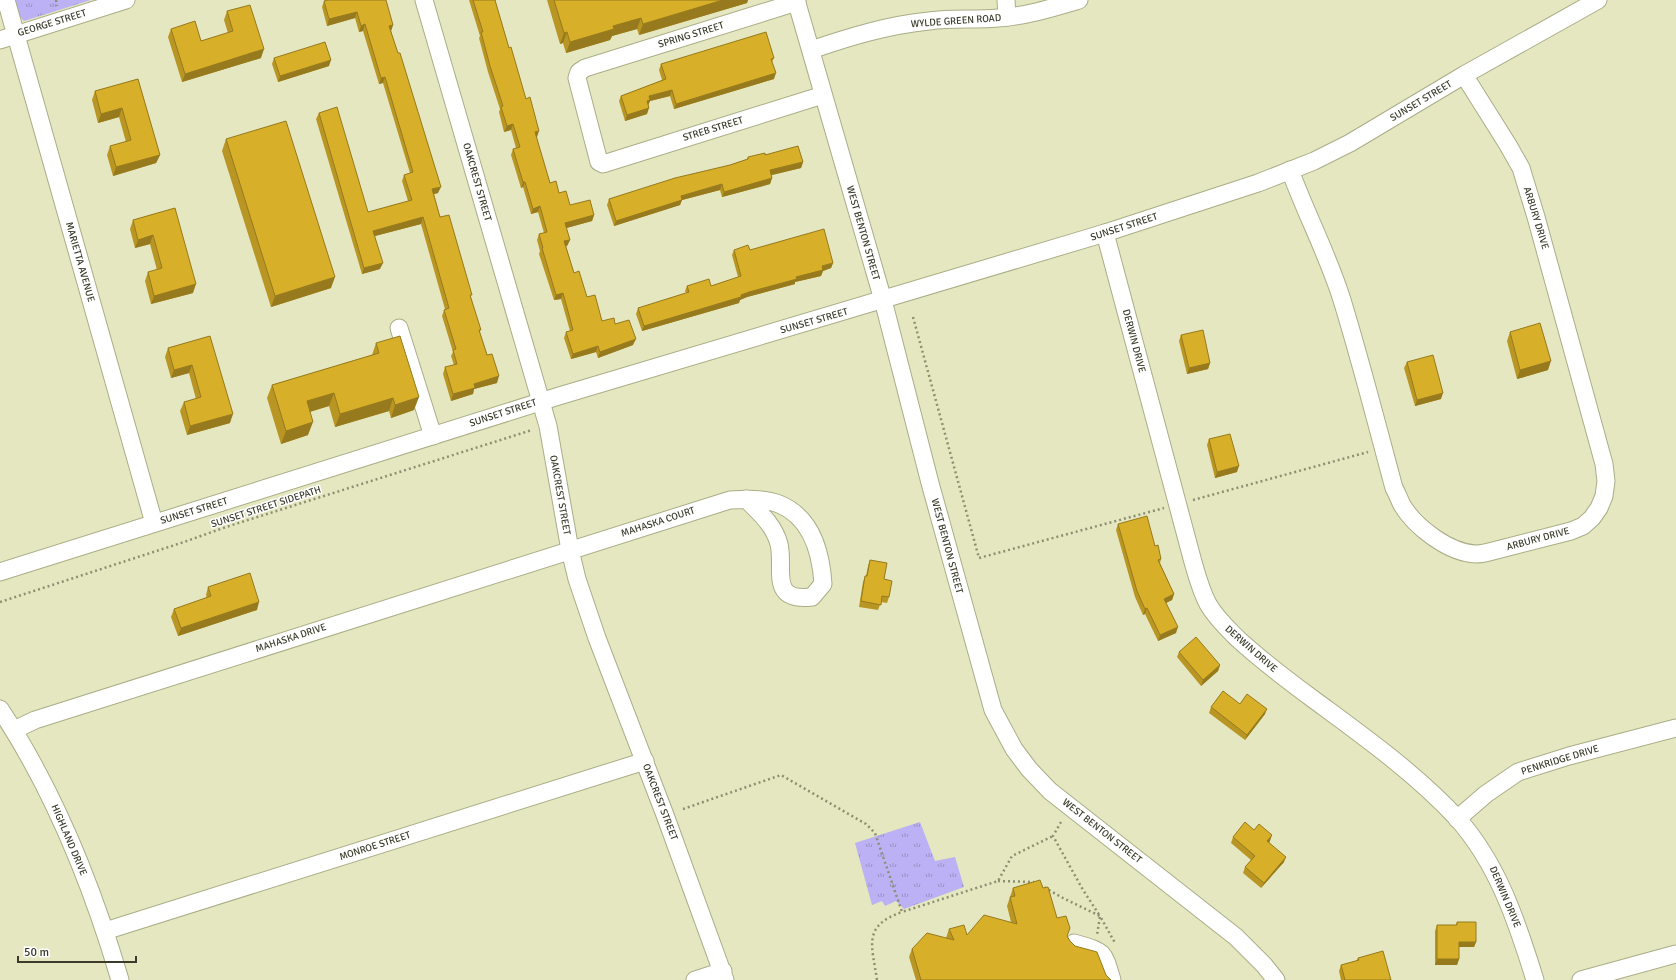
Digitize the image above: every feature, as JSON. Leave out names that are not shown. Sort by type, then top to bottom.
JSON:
[{"type":"street","name":"MARIETTA AVENUE","points":[[6,0],[8,37],[154,523]]},
{"type":"street","name":"GEORGE STREET","points":[[8,37],[126,0]]},
{"type":"street","name":"OAKCREST STREET","points":[[424,0],[541,401],[553,451],[570,550],[589,616],[645,761],[724,976]]},
{"type":"street","points":[[1006,0],[1007,17]]},
{"type":"street","name":"WYLDE GREEN ROAD","points":[[811,50],[872,32],[908,24],[930,20],[1007,17],[1046,10],[1079,0]]},
{"type":"street","name":"SUNSET STREET","points":[[0,572],[541,401],[1105,233],[1258,183],[1314,161],[1350,143],[1464,75],[1598,0]]},
{"type":"street","name":"WEST BENTON STREET","points":[[797,1],[882,300],[930,483],[993,710],[1014,749],[1029,769],[1050,791],[1236,937],[1264,965],[1276,980]]},
{"type":"street","name":"SPRING STREET","points":[[604,164],[599,162],[577,78],[578,72],[585,68],[797,1]]},
{"type":"street","name":"ARBURY DRIVE","points":[[1290,170],[1300,197],[1325,253],[1342,299],[1394,488],[1402,505],[1413,520],[1430,535],[1445,545],[1460,551],[1476,554],[1571,531],[1582,526],[1592,518],[1599,508],[1604,496],[1606,481],[1604,464],[1595,428],[1521,168],[1464,75]]},
{"type":"street","name":"STREB STREET","points":[[604,164],[823,95]]},
{"type":"street","name":"DERWIN DRIVE","points":[[1105,233],[1199,584],[1208,605],[1222,623],[1262,661],[1389,755],[1457,819],[1490,863],[1504,890],[1524,943],[1535,980]]},
{"type":"street","points":[[399,328],[433,436]]},
{"type":"street","name":"MAHASKA COURT","points":[[570,550],[712,504],[730,500],[746,499],[764,500],[779,504],[793,512],[802,520],[810,532],[820,559],[823,584],[812,597],[800,598],[791,596],[784,588],[780,576],[781,560],[779,544],[773,530],[762,515],[746,499]]},
{"type":"street","name":"MAHASKA DRIVE","points":[[14,730],[35,720],[570,550]]},
{"type":"street","name":"HIGHLAND DRIVE","points":[[0,709],[31,759],[62,822],[105,932],[120,980]]},
{"type":"street","name":"PENKRIDGE DRIVE","points":[[1457,819],[1486,794],[1518,772],[1569,756],[1676,728]]},
{"type":"street","name":"MONROE STREET","points":[[105,932],[645,761]]},
{"type":"street","points":[[1074,943],[1095,949],[1105,956],[1112,980]]},
{"type":"street","points":[[1581,980],[1676,954]]},
{"type":"street","points":[[695,980],[724,976]]},
{"type":"path","points":[[56,0],[58,6]]},
{"type":"path","points":[[913,317],[980,558],[1165,508]]},
{"type":"path","name":"SUNSET STREET SIDEPATH","points":[[0,602],[226,527],[537,429]]},
{"type":"path","points":[[1187,502],[1370,452]]},
{"type":"path","points":[[682,809],[781,775],[866,824],[875,833],[902,912]]},
{"type":"path","points":[[998,882],[1012,856],[1053,836],[1061,822]]},
{"type":"path","points":[[1053,836],[1083,890],[1119,949]]},
{"type":"path","points":[[877,980],[871,943],[874,930],[882,920],[902,912],[998,882],[1036,882],[1063,898],[1100,916]]},
{"type":"path","points":[[1095,949],[1100,916]]},
{"type":"green space","points":[[15,0],[91,0],[24,21],[20,17]]},
{"type":"green space","points":[[920,822],[935,861],[955,857],[964,887],[904,909],[896,901],[885,906],[882,901],[872,905],[855,843]]},
{"type":"building","points":[[386,0],[393,25],[389,26],[398,53],[400,53],[441,187],[432,189],[440,217],[449,215],[472,295],[470,295],[481,330],[479,330],[487,355],[492,354],[499,376],[474,384],[475,388],[453,394],[445,367],[457,364],[453,350],[456,349],[444,310],[449,308],[423,217],[373,231],[383,263],[364,268],[319,113],[337,107],[368,212],[412,200],[404,175],[413,172],[385,77],[381,78],[365,24],[361,26],[357,12],[329,19],[324,1]]},
{"type":"building","points":[[473,0],[495,0],[509,48],[511,47],[526,99],[530,97],[539,131],[535,132],[550,183],[556,181],[559,193],[566,191],[570,205],[590,200],[594,215],[565,223],[570,240],[564,241],[574,273],[579,271],[587,297],[595,295],[602,321],[614,318],[615,324],[629,320],[636,339],[600,352],[598,346],[573,354],[566,332],[573,330],[563,293],[556,295],[542,248],[539,234],[547,232],[540,206],[533,209],[525,182],[523,182],[513,149],[520,147],[513,124],[507,126],[501,107],[503,106],[490,66],[481,32],[483,32]]},
{"type":"building","points":[[554,0],[723,0],[643,24],[641,18],[613,26],[614,29],[570,42],[567,32],[564,33]]},
{"type":"building","points":[[250,5],[264,49],[185,74],[171,29],[195,21],[201,41],[233,31],[227,11]]},
{"type":"building","points":[[766,32],[774,58],[771,59],[776,73],[676,104],[672,90],[649,96],[650,100],[647,101],[649,108],[627,115],[621,96],[666,79],[661,64]]},
{"type":"building","points":[[325,42],[331,60],[280,76],[274,58]]},
{"type":"building","points":[[138,79],[160,155],[116,167],[110,146],[131,140],[122,108],[101,114],[95,91]]},
{"type":"building","points":[[286,121],[335,277],[275,296],[226,139]]},
{"type":"building","points":[[798,146],[803,162],[770,170],[772,178],[724,192],[722,184],[681,196],[682,200],[616,221],[609,199],[675,178],[730,165],[748,159],[748,157],[765,153],[765,155]]},
{"type":"building","points":[[175,208],[196,284],[154,296],[148,272],[162,268],[153,235],[138,240],[133,220]]},
{"type":"building","points":[[824,229],[833,263],[822,266],[823,270],[796,277],[797,279],[749,292],[741,295],[741,297],[644,326],[638,308],[689,292],[687,286],[709,279],[711,286],[741,276],[734,250],[748,245],[750,250]]},
{"type":"building","points":[[1540,323],[1551,361],[1520,370],[1510,332]]},
{"type":"building","points":[[1203,330],[1210,363],[1189,368],[1181,335]]},
{"type":"building","points":[[210,336],[233,414],[190,426],[184,402],[201,397],[192,365],[174,370],[168,348]]},
{"type":"building","points":[[400,336],[419,397],[395,405],[393,398],[340,414],[334,393],[307,401],[313,422],[286,431],[272,385],[379,353],[376,343]]},
{"type":"building","points":[[1433,355],[1443,393],[1417,400],[1407,362]]},
{"type":"building","points":[[1230,434],[1239,466],[1217,472],[1209,439]]},
{"type":"building","points":[[1147,516],[1155,546],[1158,545],[1161,559],[1158,560],[1174,594],[1164,599],[1178,627],[1160,635],[1147,608],[1145,609],[1137,591],[1118,524]]},
{"type":"building","points":[[870,560],[887,563],[884,579],[892,581],[889,597],[882,596],[881,605],[861,601],[865,576],[867,576]]},
{"type":"building","points":[[250,573],[259,602],[181,628],[174,609],[211,596],[208,587]]},
{"type":"building","points":[[1196,637],[1220,665],[1203,680],[1179,652]]},
{"type":"building","points":[[1223,691],[1240,704],[1247,694],[1267,709],[1247,735],[1211,707]]},
{"type":"building","points":[[1245,822],[1254,830],[1259,824],[1272,835],[1267,841],[1286,857],[1264,883],[1245,867],[1255,856],[1233,837]]},
{"type":"building","points":[[1040,880],[1043,888],[1048,887],[1057,918],[1066,916],[1070,928],[1067,936],[1070,941],[1075,946],[1097,952],[1106,975],[1111,980],[921,980],[912,949],[927,933],[954,940],[949,929],[964,925],[967,935],[984,915],[1017,924],[1010,897],[1015,896],[1013,888]]},
{"type":"building","points":[[1457,922],[1476,922],[1476,942],[1459,942],[1459,959],[1437,959],[1437,925],[1457,925]]},
{"type":"building","points":[[1383,951],[1391,980],[1345,980],[1341,965],[1359,960],[1358,958]]}]
